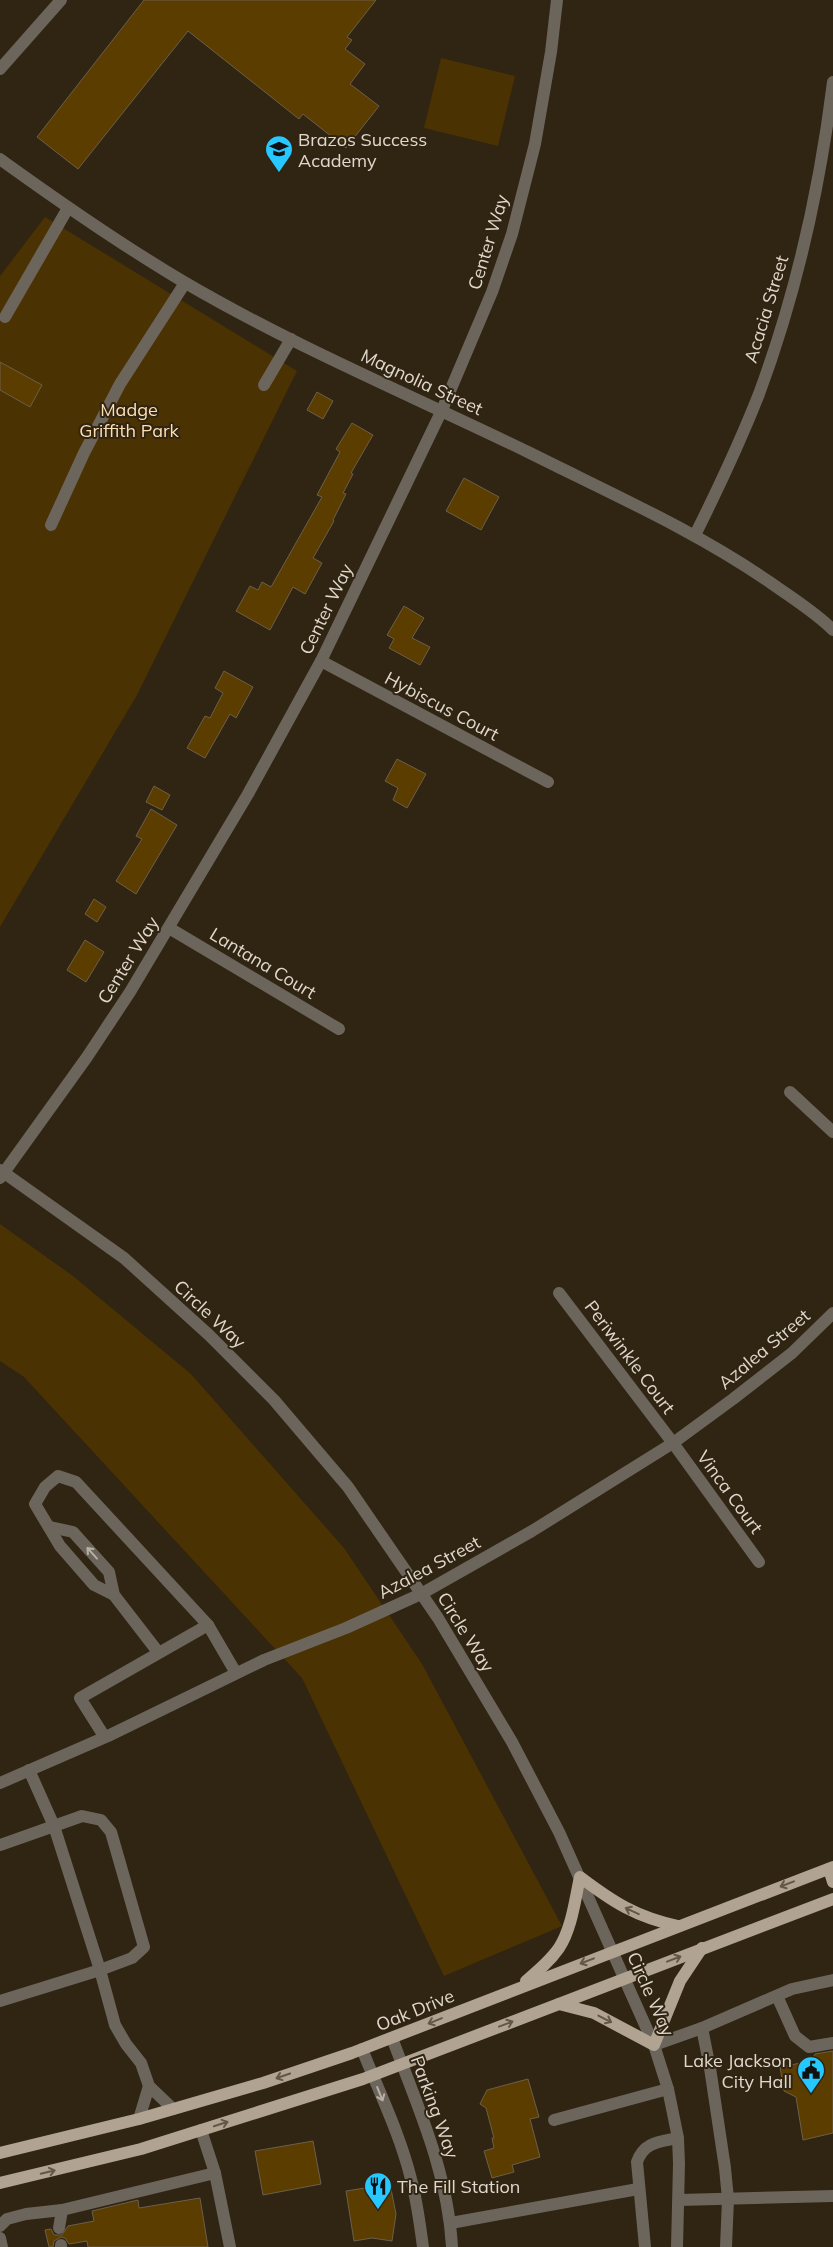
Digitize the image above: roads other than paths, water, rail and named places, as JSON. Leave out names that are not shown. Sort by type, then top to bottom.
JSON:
[{"type":"main road","points":[[831,1868],[833,1882]]},
{"type":"main road","name":"Oak Drive","points":[[0,2153],[140,2119],[263,2083],[392,2038],[831,1868]]},
{"type":"main road","points":[[520,1987],[561,1946],[567,1931],[580,1877],[615,1903],[653,1921],[678,1926]]},
{"type":"main road","points":[[0,2183],[141,2149],[402,2065],[833,1899]]},
{"type":"main road","points":[[559,2004],[594,2013],[654,2045],[680,1981],[702,1948]]},
{"type":"street","points":[[0,69],[61,0]]},
{"type":"street","name":"Center Way","points":[[1,1174],[87,1057],[170,928],[248,794],[321,661],[442,410],[492,292],[512,234],[535,144],[548,75],[557,0]]},
{"type":"street","name":"Acacia Street","points":[[695,535],[736,452],[780,331],[804,242],[818,174],[833,82]]},
{"type":"street","name":"Magnolia Street","points":[[0,159],[94,227],[185,282],[291,340],[442,410],[695,535],[744,564],[790,596],[833,630]]},
{"type":"street","points":[[5,317],[68,208]]},
{"type":"street","points":[[51,525],[84,453],[120,384],[185,282]]},
{"type":"street","points":[[264,385],[291,340]]},
{"type":"street","name":"Hybiscus Court","points":[[321,661],[548,782]]},
{"type":"street","name":"Lantana Court","points":[[170,928],[339,1029]]},
{"type":"street","points":[[790,1092],[833,1132]]},
{"type":"street","name":"Circle Way","points":[[1,1174],[124,1258],[209,1335],[267,1393],[348,1487],[438,1618],[512,1742],[580,1877],[654,2045],[668,2089],[678,2138],[679,2200],[677,2247]]},
{"type":"street","name":"Periwinkle Court","points":[[560,1293],[673,1442]]},
{"type":"street","name":"Azalea Street","points":[[0,1783],[264,1660],[346,1628],[420,1594],[532,1531],[673,1442],[792,1353],[833,1313]]},
{"type":"street","name":"Vinca Court","points":[[673,1442],[759,1562]]},
{"type":"street","points":[[114,1595],[94,1585],[60,1546],[35,1504],[45,1487],[58,1476],[76,1482],[208,1625],[236,1673]]},
{"type":"street","points":[[50,1527],[73,1532],[109,1572],[114,1595],[158,1652]]},
{"type":"street","points":[[104,1736],[80,1698],[208,1625]]},
{"type":"street","points":[[29,1770],[54,1826],[100,1970],[115,2025],[126,2044],[141,2063],[149,2086],[173,2109]]},
{"type":"street","points":[[0,1845],[82,1816],[101,1820],[110,1832],[144,1947],[132,1958],[0,2001]]},
{"type":"street","points":[[654,2045],[702,2028],[792,1990],[833,1980]]},
{"type":"street","points":[[777,1996],[795,2036],[809,2047],[833,2043]]},
{"type":"street","points":[[702,2028],[710,2068],[728,2199],[726,2247]]},
{"type":"street","name":"Parking Way","points":[[392,2038],[435,2152],[451,2224],[452,2247]]},
{"type":"street","points":[[362,2049],[397,2135],[411,2177],[423,2247]]},
{"type":"street","points":[[140,2119],[149,2086]]},
{"type":"street","points":[[554,2120],[668,2089]]},
{"type":"street","points":[[201,2130],[215,2173],[230,2247]]},
{"type":"street","points":[[645,2247],[638,2190],[637,2162],[643,2150],[654,2142],[678,2138]]},
{"type":"street","points":[[0,2226],[7,2219],[26,2214],[62,2210],[215,2173]]},
{"type":"street","points":[[451,2224],[638,2190]]},
{"type":"street","points":[[679,2200],[833,2196]]},
{"type":"street","points":[[59,2228],[62,2210]]},
{"type":"street","points":[[0,2238],[2,2247]]},
{"type":"place","name":"Brazos Success Academy","points":[[279,173]]},
{"type":"place","name":"Lake Jackson City Hall","points":[[811,2094]]},
{"type":"place","name":"The Fill Station","points":[[378,2210]]},
{"type":"park label","name":"Madge Griffith Park","points":[[129,419]]}]
